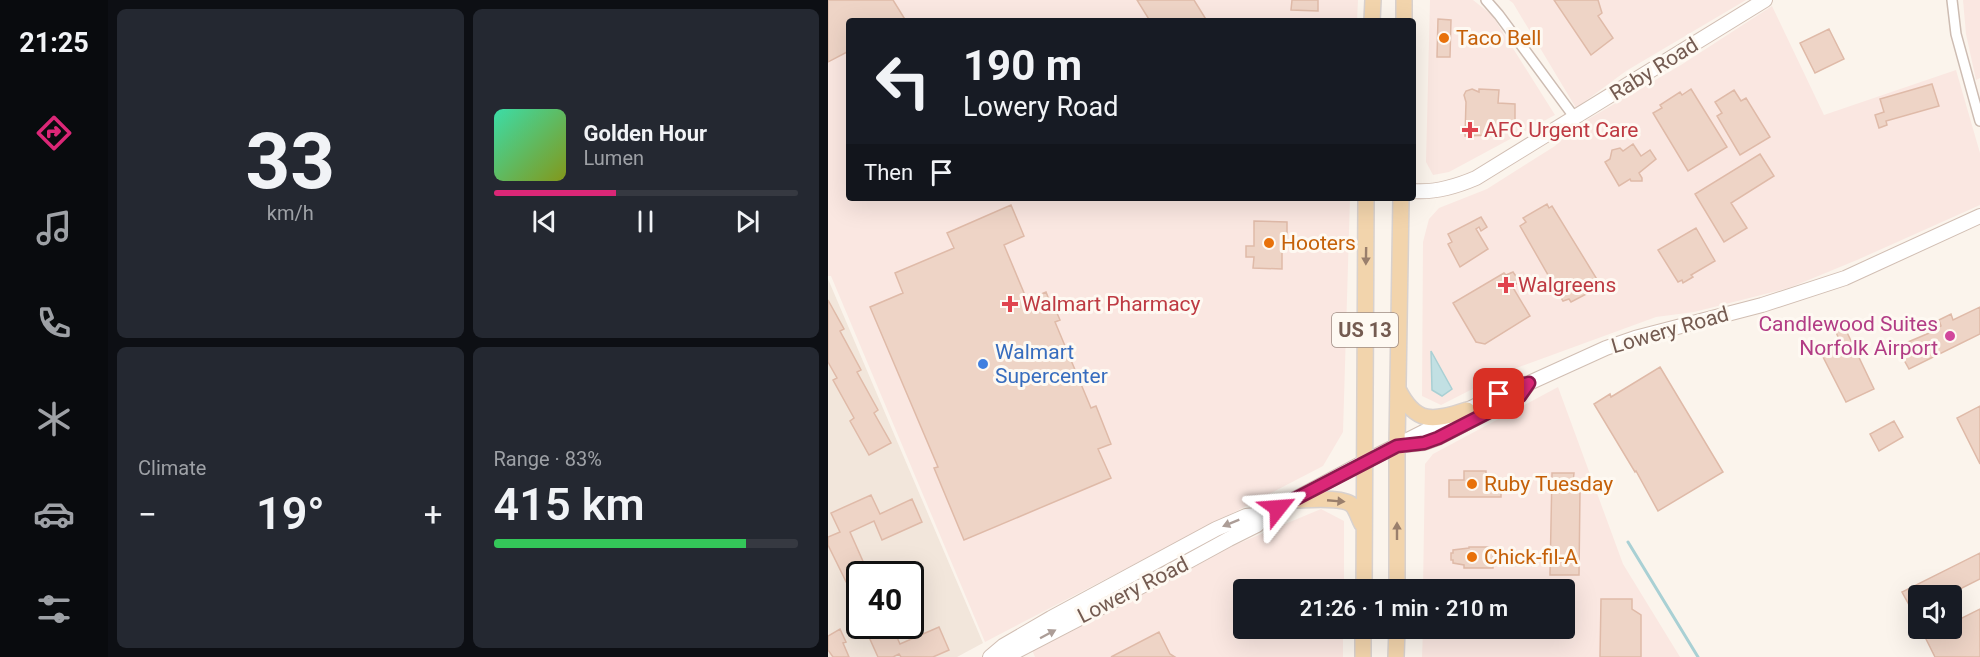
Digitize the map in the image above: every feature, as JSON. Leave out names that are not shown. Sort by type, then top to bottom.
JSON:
[{"type":"main road","points":[[1372,18],[1373,0]]},
{"type":"main road","points":[[1404,0],[1404,18]]},
{"type":"main road","name":"US 13","points":[[1364,579],[1366,201]]},
{"type":"main road","name":"US 13","points":[[1397,579],[1401,201]]},
{"type":"main road","points":[[1398,389],[1404,401],[1419,416],[1427,418],[1448,416],[1467,410]]},
{"type":"main road","points":[[1294,500],[1347,502],[1354,507],[1364,528]]},
{"type":"main road","points":[[1363,657],[1364,639]]},
{"type":"main road","points":[[1396,657],[1397,639]]},
{"type":"street","points":[[1486,0],[1575,118]]},
{"type":"street","name":"Raby Road","points":[[1416,191],[1441,190],[1476,178],[1765,0]]},
{"type":"street","points":[[1952,0],[1956,34],[1980,121]]},
{"type":"street","name":"Lowery Road","points":[[994,656],[1009,655],[1257,525],[1266,514],[1515,386],[1529,383],[1635,338],[1762,305],[1845,278],[1980,216]]},
{"type":"street","name":"Lowery Road","points":[[1397,446],[1424,443],[1438,438],[1520,396],[1529,383]]},
{"type":"shaded area","points":[[828,0],[1358,0],[1357,18],[846,18],[846,201],[1350,201],[1343,432],[1323,466],[985,642],[831,276],[828,276]]},
{"type":"shaded area","points":[[1430,0],[1473,0],[1492,15],[1555,115],[1449,172],[1433,175],[1426,162]]},
{"type":"shaded area","points":[[1509,0],[1746,0],[1626,71],[1576,108],[1513,3]]},
{"type":"shaded area","points":[[1963,0],[1980,0],[1980,78],[1976,80],[1966,34]]},
{"type":"shaded area","points":[[1772,6],[1824,115],[1956,70],[1980,153],[1980,205],[1789,288],[1694,312],[1656,317],[1508,371],[1441,405],[1422,396],[1423,242],[1429,219],[1439,208],[1487,189],[1555,146],[1573,128],[1681,65]]},
{"type":"shaded area","points":[[828,279],[983,643],[957,657],[828,657]]},
{"type":"shaded area","points":[[1558,387],[1623,564],[1680,657],[1422,657],[1423,639],[1575,639],[1575,579],[1423,579],[1425,464],[1433,454]]},
{"type":"shaded area","points":[[1321,509],[1344,521],[1344,579],[1233,579],[1233,639],[1343,639],[1343,657],[1035,657],[1032,650],[1230,547]]},
{"type":"water","points":[[1431,351],[1452,389],[1442,396],[1432,390]]},
{"type":"building","points":[[828,0],[893,0],[904,18],[846,18],[846,53],[828,62]]},
{"type":"building","points":[[1137,0],[1194,0],[1205,18],[1148,18]]},
{"type":"building","points":[[1292,0],[1318,0],[1318,11],[1291,10]]},
{"type":"building","points":[[1554,0],[1598,0],[1602,13],[1598,16],[1613,38],[1591,55]]},
{"type":"building","name":"Taco Bell","points":[[1438,19],[1451,20],[1450,57],[1437,57]]},
{"type":"building","points":[[1829,29],[1844,59],[1815,73],[1800,43]]},
{"type":"building","points":[[1932,84],[1939,106],[1886,121],[1887,125],[1879,128],[1875,115],[1884,112],[1880,99]]},
{"type":"building","points":[[1472,89],[1479,92],[1479,89],[1499,90],[1498,103],[1515,104],[1515,125],[1495,135],[1465,136],[1466,102],[1464,95],[1466,91]]},
{"type":"building","points":[[1691,89],[1727,147],[1688,171],[1653,113],[1662,108],[1660,105],[1680,92],[1682,95]]},
{"type":"building","points":[[1734,90],[1741,101],[1746,98],[1770,137],[1740,155],[1717,116],[1722,113],[1715,102]]},
{"type":"building","points":[[1633,144],[1641,156],[1650,150],[1656,159],[1639,173],[1642,181],[1631,181],[1630,179],[1619,186],[1605,162],[1610,159],[1612,150],[1620,148],[1623,151]]},
{"type":"building","points":[[1760,154],[1774,176],[1731,203],[1747,228],[1724,242],[1695,194]]},
{"type":"building","points":[[1547,204],[1549,208],[1552,206],[1598,281],[1593,284],[1596,289],[1571,302],[1569,299],[1563,301],[1520,226],[1526,222],[1523,218]]},
{"type":"building","name":"Walmart Supercenter","points":[[1011,205],[1024,236],[1004,245],[1027,300],[1046,292],[1052,307],[1054,306],[1060,320],[1055,322],[1091,408],[1096,406],[1111,444],[1098,449],[1111,478],[964,540],[934,468],[938,467],[870,307],[903,293],[895,273],[954,248],[947,233]]},
{"type":"building","points":[[1481,217],[1487,227],[1481,231],[1479,227],[1476,229],[1488,249],[1460,267],[1448,244],[1452,242],[1448,234]]},
{"type":"building","name":"Hooters","points":[[1254,221],[1287,222],[1287,240],[1285,240],[1285,252],[1282,252],[1282,269],[1253,268],[1254,257],[1246,257],[1246,246],[1254,246]]},
{"type":"building","points":[[1696,228],[1715,261],[1691,275],[1693,277],[1683,283],[1682,280],[1678,282],[1658,250]]},
{"type":"building","name":"Walgreens","points":[[1513,272],[1520,282],[1512,286],[1530,316],[1485,344],[1476,342],[1453,303],[1504,273],[1506,275]]},
{"type":"building","points":[[828,300],[844,329],[840,331],[861,370],[857,372],[878,410],[874,413],[891,443],[869,455],[850,421],[854,418],[833,380],[837,378],[828,362]]},
{"type":"building","name":"Candlewood Suites Norfolk Airport","points":[[1980,307],[1980,334],[1909,369],[1898,349],[1902,347],[1901,345],[1934,331],[1941,326],[1939,320],[1951,314],[1953,320]]},
{"type":"building","points":[[1843,324],[1874,389],[1846,402],[1820,351],[1837,342],[1839,339],[1834,328]]},
{"type":"building","points":[[1660,367],[1723,472],[1658,511],[1594,404],[1610,394],[1611,397]]},
{"type":"building","points":[[1980,406],[1980,464],[1957,418]]},
{"type":"building","points":[[1894,421],[1903,437],[1879,451],[1870,434]]},
{"type":"building","name":"Ruby Tuesday","points":[[1464,471],[1486,471],[1486,478],[1496,478],[1496,489],[1501,489],[1501,497],[1449,497],[1449,480],[1464,480]]},
{"type":"building","points":[[1552,473],[1574,473],[1573,482],[1578,482],[1578,491],[1580,491],[1579,575],[1550,575]]},
{"type":"building","points":[[871,495],[880,514],[912,499],[922,522],[882,540],[874,521],[850,532],[863,561],[846,561],[846,582],[828,545],[828,537],[840,532],[831,513]]},
{"type":"building","name":"Chick-fil-A","points":[[1493,547],[1493,568],[1464,568],[1464,565],[1453,563],[1451,553],[1453,550]]},
{"type":"building","points":[[1980,553],[1980,579],[1962,588],[1962,585],[1916,585]]},
{"type":"building","points":[[1908,589],[1908,603],[1902,592]]},
{"type":"building","points":[[1601,599],[1632,599],[1632,609],[1641,615],[1641,657],[1600,657]]},
{"type":"building","points":[[1980,609],[1980,657],[1935,657],[1926,639],[1962,639],[1962,618]]},
{"type":"building","points":[[939,627],[949,650],[933,657],[901,657],[899,654],[893,657],[878,657],[870,639],[898,639],[900,644],[911,639],[924,639],[924,634]]},
{"type":"building","points":[[840,629],[849,657],[833,657],[828,650],[828,636]]},
{"type":"building","points":[[1159,632],[1170,654],[1175,657],[1111,657]]},
{"type":"waterway","points":[[1628,542],[1698,657]]},
{"type":"place","name":"Taco Bell","points":[[1444,38]]},
{"type":"place","name":"AFC Urgent Care","points":[[1470,130]]},
{"type":"place","name":"Hooters","points":[[1269,243]]},
{"type":"place","name":"Walgreens","points":[[1506,285]]},
{"type":"place","name":"Walmart Pharmacy","points":[[1010,304]]},
{"type":"place","name":"Candlewood Suites Norfolk Airport","points":[[1950,336]]},
{"type":"place","name":"Walmart Supercenter","points":[[983,364]]},
{"type":"place","name":"Ruby Tuesday","points":[[1472,484]]},
{"type":"place","name":"Chick-fil-A","points":[[1472,557]]},
{"type":"route","points":[[1278,508],[1397,446],[1424,443],[1438,438],[1520,396],[1529,383],[1515,386],[1499,394]]}]
